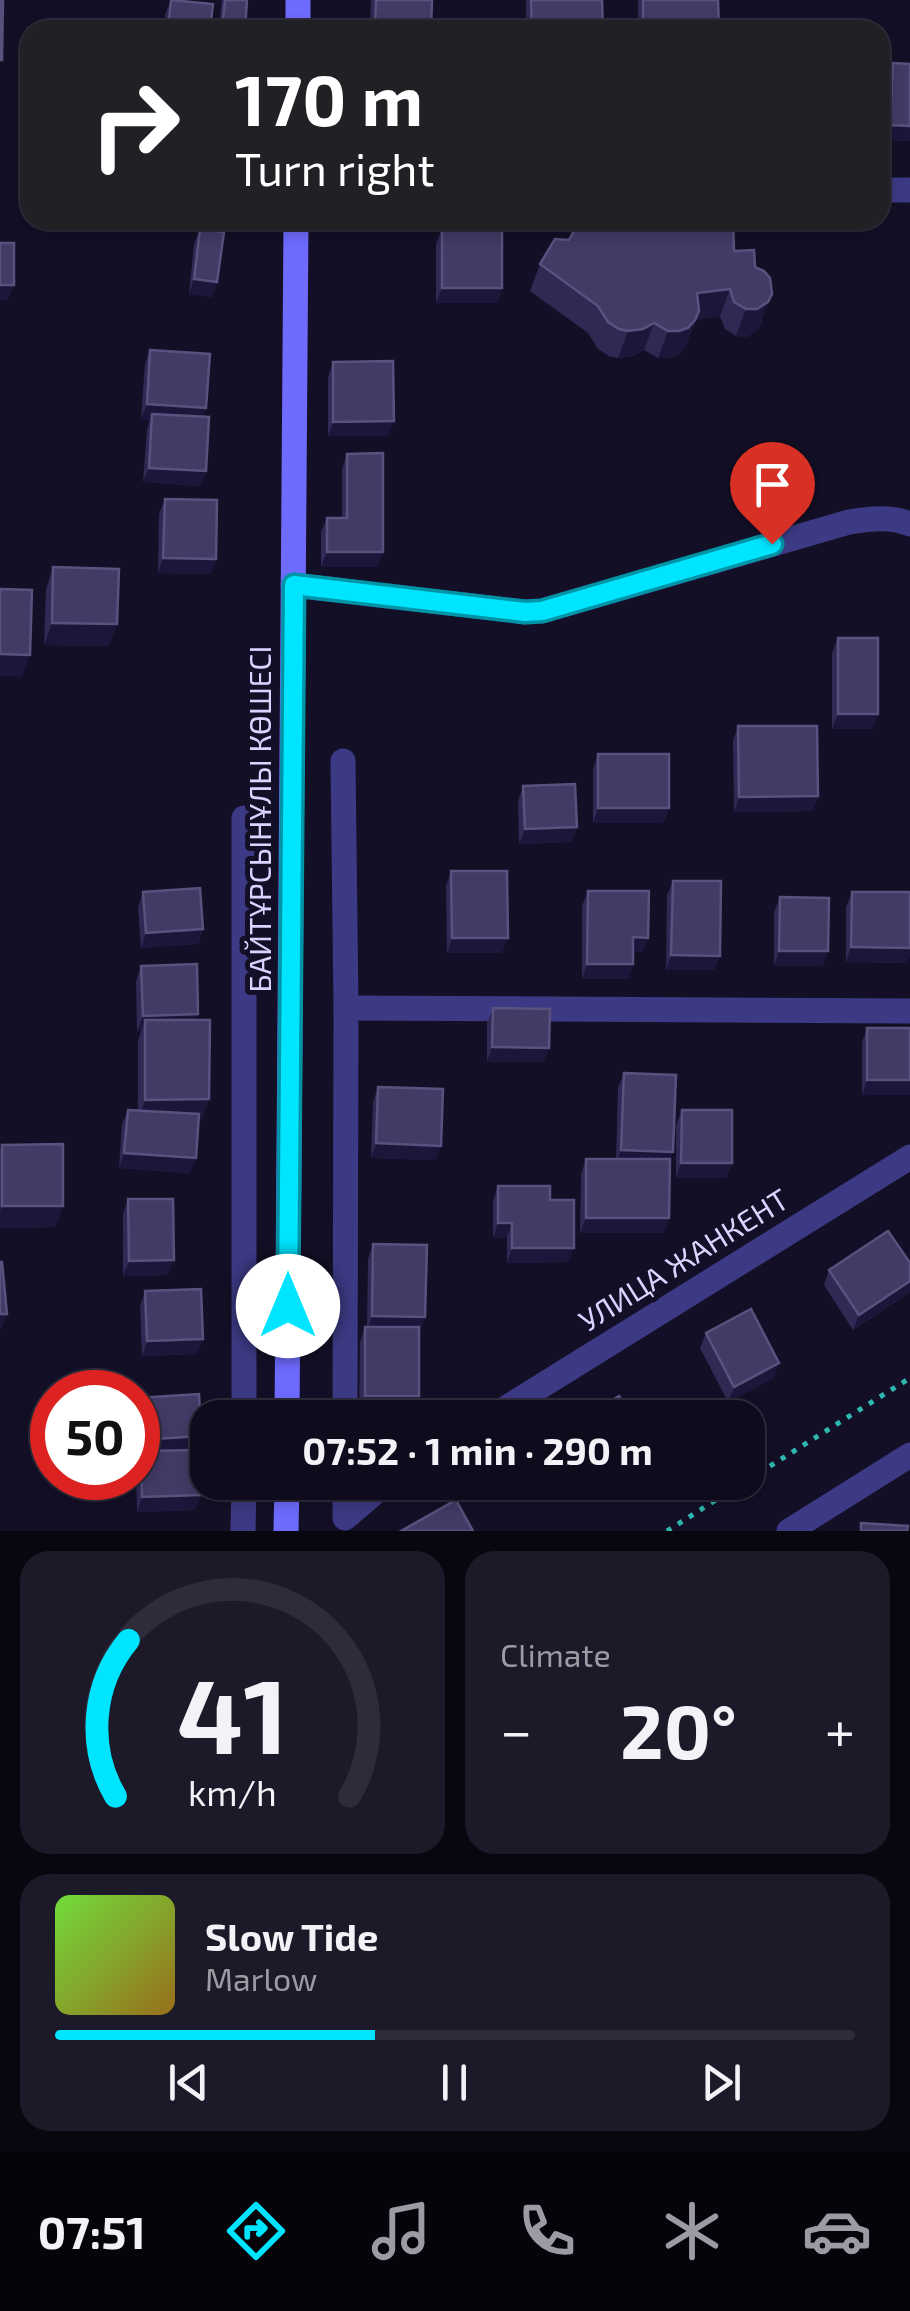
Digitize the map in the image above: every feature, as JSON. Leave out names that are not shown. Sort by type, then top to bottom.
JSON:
[{"type":"main road","name":"БАЙТҰРСЫНҰЛЫ КӨШЕСІ","points":[[287,1400],[296,230]]},
{"type":"main road","points":[[286,1531],[287,1500]]},
{"type":"street","points":[[294,585],[542,611],[849,522],[875,518],[910,524]]},
{"type":"street","points":[[343,761],[345,1400]]},
{"type":"street","points":[[244,818],[244,1400]]},
{"type":"street","points":[[346,1008],[910,1011]]},
{"type":"street","name":"УЛИЦА ЖАНКЕНТ","points":[[519,1400],[910,1156]]},
{"type":"street","points":[[789,1531],[910,1454]]},
{"type":"street","points":[[243,1531],[244,1500]]},
{"type":"street","points":[[345,1524],[370,1500]]},
{"type":"path","points":[[765,1469],[910,1378]]},
{"type":"path","points":[[667,1531],[716,1500]]},
{"type":"building","points":[[3,0],[2,60],[0,60]]},
{"type":"building","points":[[171,0],[213,4],[211,20],[169,20]]},
{"type":"building","points":[[225,0],[247,0],[246,20],[223,20]]},
{"type":"building","points":[[376,0],[432,0],[431,20],[375,20]]},
{"type":"building","points":[[531,0],[602,0],[603,20],[532,20]]},
{"type":"building","points":[[643,0],[718,0],[719,20],[643,20]]},
{"type":"building","points":[[893,63],[910,64],[910,126],[890,125]]},
{"type":"building","points":[[200,230],[224,232],[217,282],[194,279]]},
{"type":"building","points":[[442,230],[502,230],[502,288],[442,288]]},
{"type":"building","points":[[574,230],[733,230],[734,251],[754,250],[755,267],[770,278],[772,294],[757,309],[746,309],[734,302],[730,289],[697,293],[699,311],[688,328],[668,331],[654,323],[643,329],[619,329],[608,322],[598,306],[540,264],[555,239],[569,240]]},
{"type":"building","points":[[0,243],[14,243],[14,285],[0,285]]},
{"type":"building","points":[[150,350],[210,354],[206,408],[147,404]]},
{"type":"building","points":[[393,361],[394,421],[333,422],[333,362]]},
{"type":"building","points":[[152,414],[209,417],[206,471],[149,468]]},
{"type":"building","points":[[383,453],[383,552],[327,552],[327,518],[347,518],[347,454]]},
{"type":"building","points":[[165,499],[217,500],[216,559],[163,558]]},
{"type":"building","points":[[53,567],[119,569],[117,624],[52,623]]},
{"type":"building","points":[[0,589],[32,590],[30,655],[0,654]]},
{"type":"building","points":[[838,638],[878,638],[878,714],[838,714]]},
{"type":"building","points":[[738,726],[817,726],[818,796],[739,797]]},
{"type":"building","points":[[598,754],[669,754],[669,808],[598,808]]},
{"type":"building","points":[[575,784],[577,827],[525,829],[523,786]]},
{"type":"building","points":[[451,871],[507,871],[508,938],[452,938]]},
{"type":"building","points":[[673,881],[721,881],[720,956],[671,955]]},
{"type":"building","points":[[200,888],[203,929],[146,933],[143,892]]},
{"type":"building","points":[[588,891],[649,891],[648,938],[633,937],[633,964],[587,964]]},
{"type":"building","points":[[852,892],[910,892],[910,948],[851,947]]},
{"type":"building","points":[[780,897],[829,898],[828,951],[779,951]]},
{"type":"building","points":[[197,964],[198,1014],[143,1016],[141,966]]},
{"type":"building","points":[[493,1008],[550,1009],[549,1048],[492,1047]]},
{"type":"building","points":[[145,1020],[210,1020],[209,1099],[145,1100]]},
{"type":"building","points":[[867,1028],[910,1028],[910,1080],[867,1080]]},
{"type":"building","points":[[624,1073],[676,1075],[673,1152],[621,1150]]},
{"type":"building","points":[[378,1087],[443,1089],[441,1146],[376,1143]]},
{"type":"building","points":[[128,1110],[199,1114],[196,1158],[124,1153]]},
{"type":"building","points":[[682,1110],[732,1110],[732,1163],[681,1163]]},
{"type":"building","points":[[63,1144],[63,1206],[2,1206],[2,1145]]},
{"type":"building","points":[[586,1159],[670,1159],[669,1218],[586,1218]]},
{"type":"building","points":[[498,1186],[550,1186],[550,1200],[574,1200],[574,1248],[512,1248],[512,1223],[498,1223]]},
{"type":"building","points":[[128,1199],[173,1199],[174,1260],[129,1261]]},
{"type":"building","points":[[888,1231],[910,1263],[910,1281],[859,1315],[829,1270]]},
{"type":"building","points":[[373,1244],[427,1245],[425,1317],[372,1316]]},
{"type":"building","points":[[2,1262],[7,1314],[0,1314]]},
{"type":"building","points":[[201,1289],[203,1339],[147,1341],[145,1291]]},
{"type":"building","points":[[751,1309],[779,1363],[734,1387],[706,1333]]},
{"type":"building","points":[[365,1327],[419,1327],[419,1396],[365,1396]]},
{"type":"building","points":[[199,1394],[199,1400],[190,1400],[190,1437],[160,1439],[160,1397]]},
{"type":"building","points":[[190,1450],[190,1495],[160,1496],[160,1451]]},
{"type":"building","points":[[456,1500],[473,1531],[401,1531]]},
{"type":"building","points":[[861,1523],[908,1526],[907,1531],[861,1531]]},
{"type":"route","points":[[288,1306],[294,585],[542,611],[772,544]]}]
